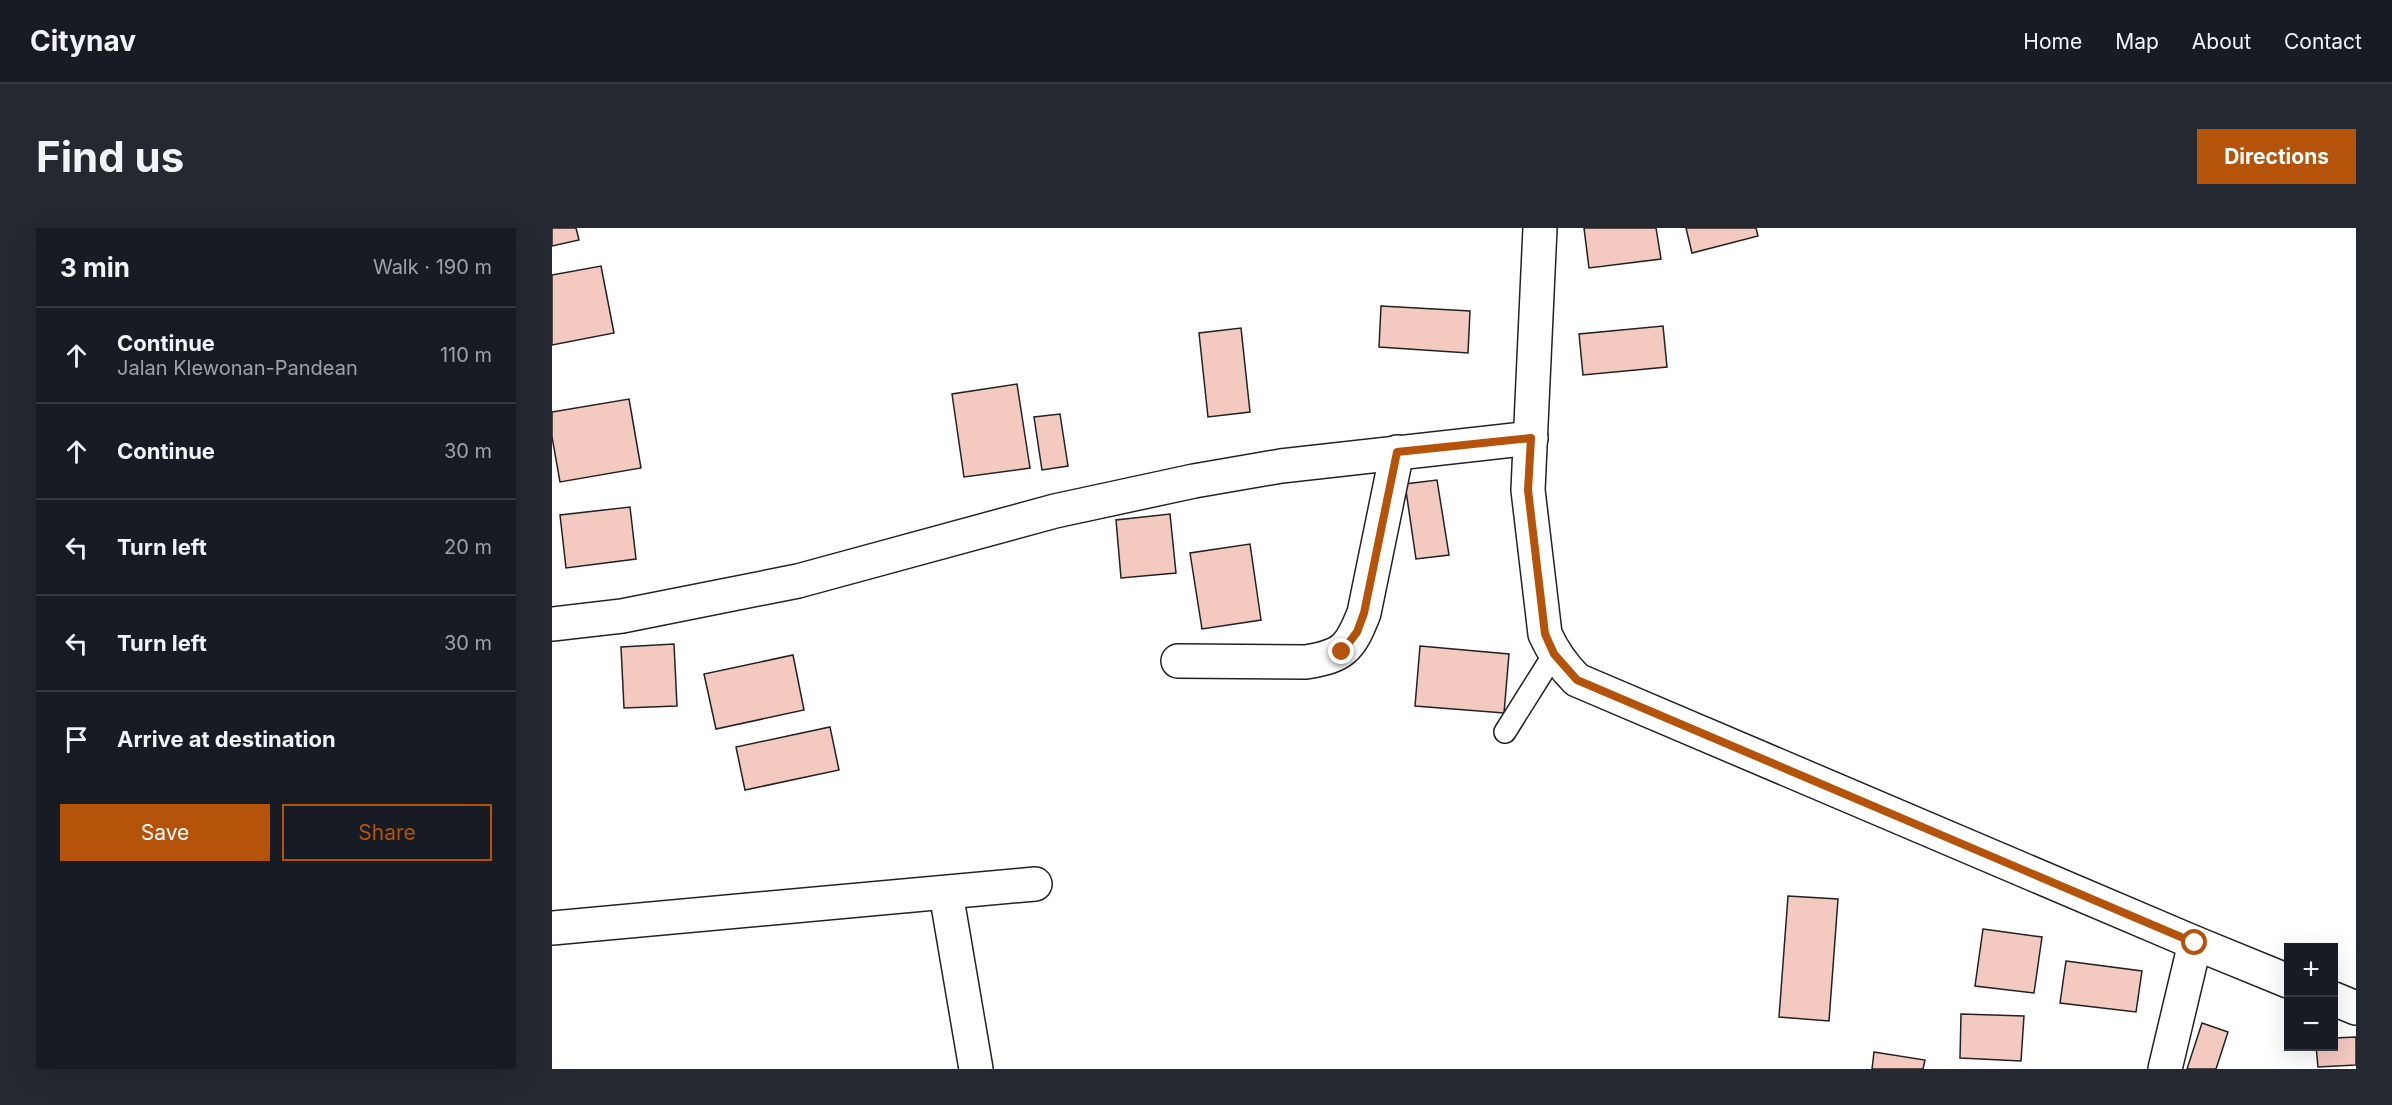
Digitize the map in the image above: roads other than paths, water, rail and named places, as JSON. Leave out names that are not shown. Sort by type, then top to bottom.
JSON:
[{"type":"street","points":[[1540,228],[1528,490],[1549,644],[1577,680],[2284,979]]},
{"type":"street","points":[[552,624],[622,616],[798,581],[1054,511],[1194,481],[1281,465],[1531,438]]},
{"type":"street","points":[[1178,661],[1306,662],[1326,659],[1342,652],[1357,632],[1364,613],[1397,452]]},
{"type":"street","points":[[552,928],[1035,884]]},
{"type":"street","points":[[946,893],[976,1069]]},
{"type":"street","points":[[2165,1069],[2195,943]]},
{"type":"street","points":[[2338,1001],[2356,1008]]},
{"type":"lane","points":[[1505,732],[1549,644]]}]
